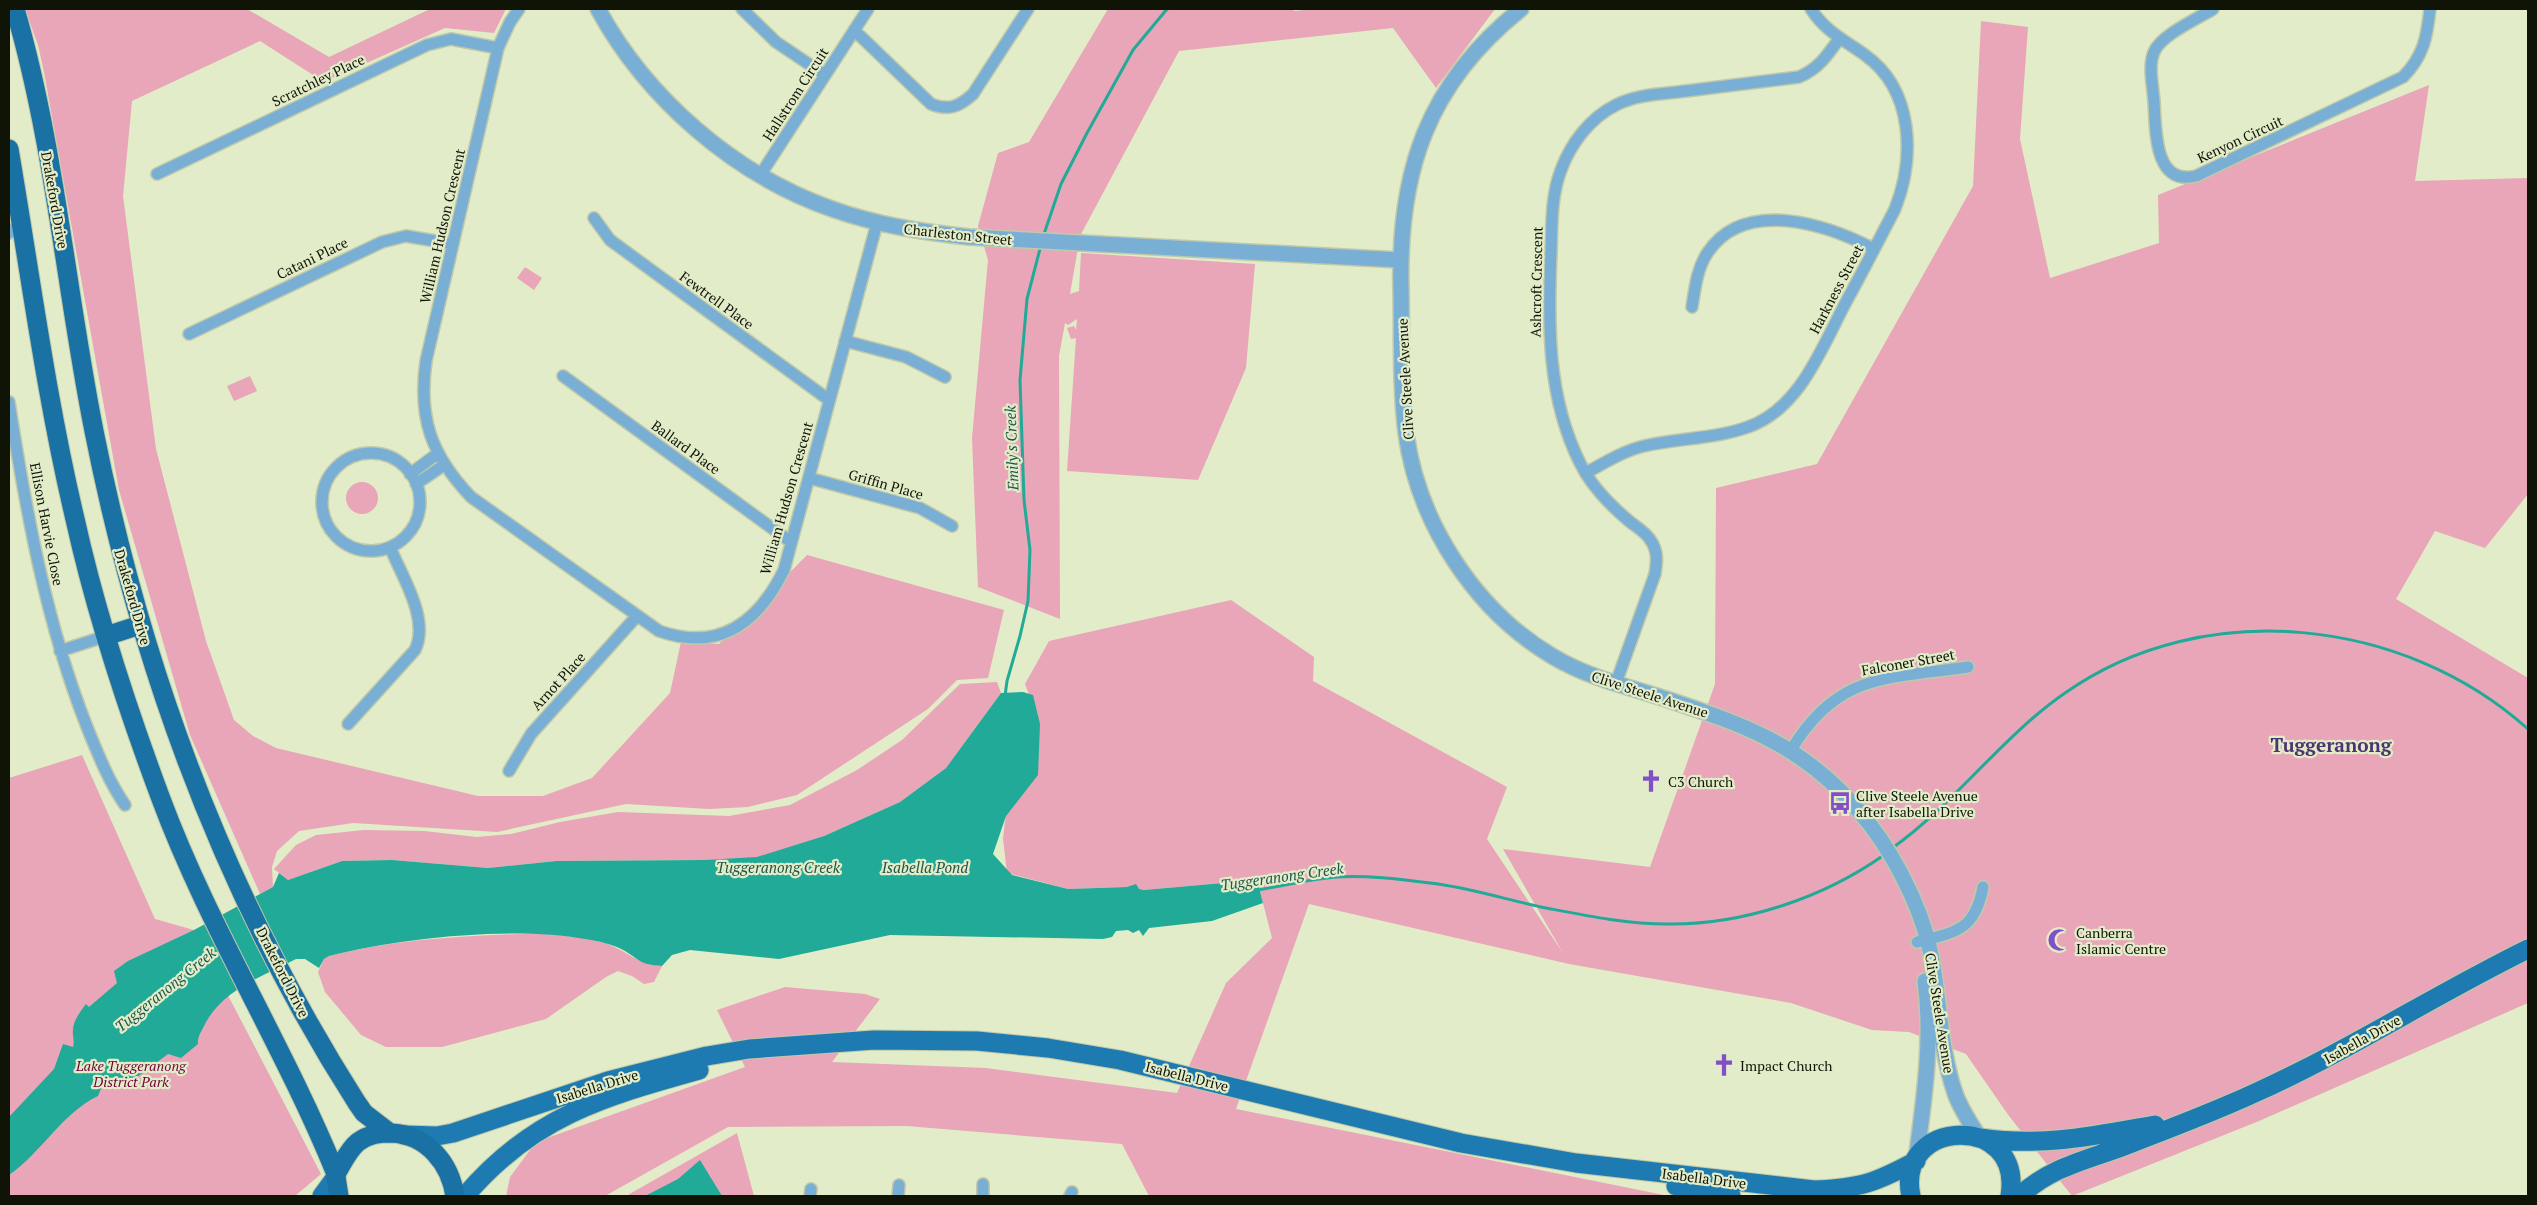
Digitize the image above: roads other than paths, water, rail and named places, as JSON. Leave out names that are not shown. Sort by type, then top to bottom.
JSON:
[{"type":"highway","name":"Drakeford Drive","points":[[15,9],[25,46],[52,183],[93,427],[119,548],[140,625],[191,774],[246,899],[284,976],[312,1028],[357,1103],[364,1113],[397,1134],[422,1143],[442,1161],[450,1176],[455,1196]]},
{"type":"highway","points":[[9,150],[15,228],[74,516],[106,636],[162,801],[212,916],[251,992],[336,1175],[339,1196]]},
{"type":"highway","points":[[106,636],[140,625]]},
{"type":"highway","points":[[336,1175],[349,1151],[360,1140],[378,1133],[397,1134]]},
{"type":"main road","name":"Isabella Drive","points":[[2020,1196],[2058,1168],[2124,1146],[2256,1093],[2320,1062],[2442,993],[2528,949]]},
{"type":"main road","name":"Isabella Drive","points":[[397,1134],[437,1136],[454,1133],[608,1081],[707,1056],[750,1049],[908,1039],[1012,1044],[1120,1060],[1461,1143],[1576,1163],[1814,1190],[1850,1188],[1867,1184],[1916,1160],[1930,1144],[1945,1136],[1963,1134],[2016,1143],[2048,1142],[2078,1139],[2190,1118]]},
{"type":"main road","name":"Isabella Drive","points":[[464,1196],[510,1151],[573,1111],[638,1087],[792,1047]]},
{"type":"main road","points":[[1979,1138],[1995,1147],[2006,1161],[2011,1178],[2010,1196]]},
{"type":"main road","points":[[1911,1196],[1910,1182],[1916,1160]]},
{"type":"main road","name":"Isabella Drive","points":[[1576,1163],[1647,1180],[1731,1196]]},
{"type":"main road","points":[[322,1196],[336,1175]]},
{"type":"street","name":"William Hudson Crescent","points":[[519,9],[510,22],[498,48],[426,361],[423,384],[425,419],[444,465],[471,497],[636,617],[659,631],[678,638],[697,639],[717,636],[736,628],[753,616],[774,591],[784,570],[792,542],[877,223]]},
{"type":"street","name":"Charleston Street","points":[[598,9],[624,50],[669,103],[706,137],[761,174],[803,197],[877,223],[923,232],[1026,241],[1400,260]]},
{"type":"street","points":[[742,9],[776,42],[824,75]]},
{"type":"street","name":"Hallstrom Circuit","points":[[761,174],[868,9]]},
{"type":"street","points":[[854,30],[931,104],[942,108],[953,108],[964,103],[973,94],[1028,9]]},
{"type":"street","name":"Clive Steele Avenue","points":[[1522,9],[1497,29],[1467,61],[1443,97],[1431,119],[1416,158],[1405,200],[1400,260],[1406,432],[1419,489],[1443,542],[1475,588],[1499,615],[1526,638],[1554,658],[1585,672],[1733,721],[1791,750],[1834,784],[1869,824],[1906,887],[1905,902],[1922,940],[1948,1071],[1956,1096],[1979,1138]]},
{"type":"street","name":"Harkness Street","points":[[1586,473],[1620,454],[1642,446],[1729,433],[1750,426],[1770,415],[1788,400],[1807,376],[1896,209],[1904,187],[1909,153],[1907,130],[1902,108],[1887,78],[1865,55],[1839,39],[1818,20],[1811,9]]},
{"type":"street","name":"Kenyon Circuit","points":[[2213,9],[2159,44],[2151,62],[2157,148],[2167,169],[2180,176],[2196,176],[2404,77],[2414,67],[2424,49],[2430,9]]},
{"type":"street","name":"Scratchley Place","points":[[157,174],[427,45],[451,39],[498,48]]},
{"type":"street","name":"Ashcroft Crescent","points":[[1616,683],[1655,574],[1656,556],[1651,540],[1610,505],[1586,473],[1566,431],[1557,395],[1551,357],[1549,318],[1553,204],[1561,170],[1571,149],[1584,131],[1599,116],[1625,101],[1644,96],[1799,77],[1820,64],[1839,39]]},
{"type":"street","name":"Fewtrell Place","points":[[594,218],[610,240],[830,400]]},
{"type":"street","points":[[1692,307],[1697,276],[1707,253],[1718,240],[1737,227],[1769,221],[1806,222],[1830,228],[1874,249]]},
{"type":"street","name":"Catani Place","points":[[189,334],[382,242],[406,236],[453,244]]},
{"type":"street","points":[[845,340],[906,357],[945,377]]},
{"type":"street","name":"Ballard Place","points":[[563,376],[792,542]]},
{"type":"street","name":"Ellison Harvie Close","points":[[9,402],[48,607],[60,651],[108,780],[125,805]]},
{"type":"street","points":[[374,453],[390,457],[413,479],[419,506],[416,521],[402,539],[390,547],[375,551],[359,550],[339,539],[324,518],[323,492],[334,469],[356,456],[374,453]]},
{"type":"street","points":[[413,479],[438,454]]},
{"type":"street","points":[[413,479],[444,465]]},
{"type":"street","name":"Griffin Place","points":[[809,478],[920,508],[952,526]]},
{"type":"street","points":[[348,724],[415,650],[419,640],[421,630],[418,614],[390,547]]},
{"type":"street","name":"Arnot Place","points":[[509,771],[531,734],[636,617]]},
{"type":"street","points":[[60,651],[106,636]]},
{"type":"street","name":"Falconer Street","points":[[1791,750],[1818,713],[1845,692],[1881,679],[1968,667]]},
{"type":"street","points":[[1922,940],[1967,924],[1979,907],[1983,886]]},
{"type":"street","name":"Clive Steele Avenue","points":[[1916,1160],[1928,1068],[1928,967]]},
{"type":"street","points":[[982,1184],[983,1196]]},
{"type":"water","name":"Isabella Pond","points":[[1023,692],[1033,695],[1040,724],[1038,775],[1006,816],[993,854],[1012,875],[1068,889],[1127,887],[1136,884],[1139,889],[1144,890],[1257,880],[1263,903],[1212,921],[1149,928],[1143,936],[1139,930],[1133,933],[1128,930],[1116,931],[1112,937],[1103,939],[890,935],[779,959],[690,950],[672,955],[662,966],[645,963],[625,951],[600,942],[556,935],[525,934],[457,936],[389,944],[329,956],[324,959],[319,968],[305,959],[296,959],[244,985],[221,1002],[204,1026],[198,1044],[181,1058],[168,1054],[140,1075],[124,1083],[102,1086],[98,1096],[73,1113],[21,1166],[9,1175],[9,1117],[54,1069],[63,1044],[73,1047],[73,1027],[77,1017],[86,1004],[89,1007],[117,983],[114,971],[128,961],[194,930],[273,887],[279,873],[288,880],[342,861],[392,860],[488,868],[556,861],[704,860],[757,857],[824,836],[900,802],[946,768],[1001,693]]},
{"type":"water","points":[[700,1160],[722,1196],[645,1196],[678,1179]]},
{"type":"waterway","name":"Emily's Creek","points":[[1043,237],[1061,184],[1087,133],[1133,50],[1167,9]]},
{"type":"waterway","name":"Emily's Creek","points":[[1005,696],[1007,681],[1028,601],[1030,550],[1024,500],[1020,380],[1027,299],[1041,245]]},
{"type":"waterway","name":"Tuggeranong Creek","points":[[1891,849],[1936,812],[2019,730],[2065,693],[2120,662],[2179,642],[2240,632],[2302,633],[2364,643],[2423,663],[2478,692],[2528,729]]},
{"type":"waterway","name":"Tuggeranong Creek","points":[[1257,890],[1336,877],[1383,878],[1458,887],[1541,907],[1604,919],[1652,924],[1696,923],[1725,920],[1753,914],[1809,896],[1835,884],[1884,855]]},
{"type":"place","name":"C3 Church","points":[[1651,781]]},
{"type":"place","name":"Clive Steele Avenue after Isabella Drive","points":[[1840,803]]},
{"type":"place","name":"Canberra Islamic Centre","points":[[2059,940]]},
{"type":"place","name":"Impact Church","points":[[1724,1065]]},
{"type":"district","name":"Tuggeranong","points":[[2331,744]]},
{"type":"park label","name":"Lake Tuggeranong District Park","points":[[131,1074]]}]
